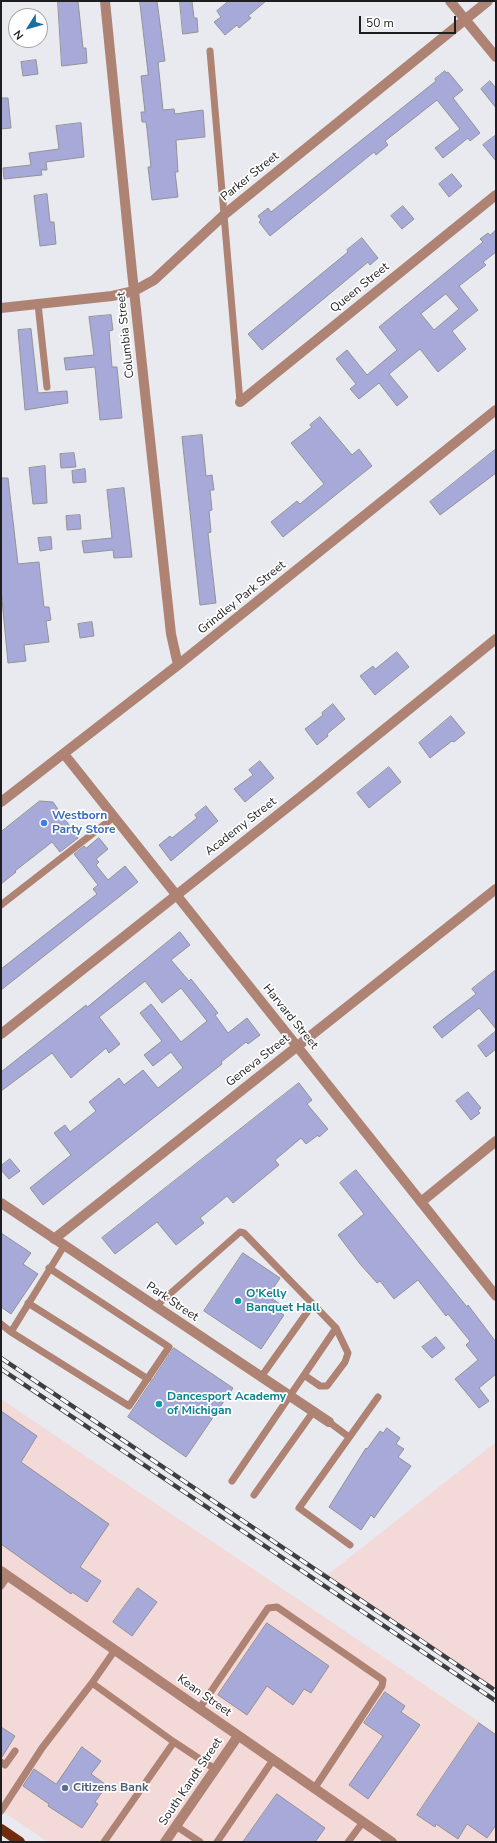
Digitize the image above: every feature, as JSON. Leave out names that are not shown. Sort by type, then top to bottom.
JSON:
[{"type":"main road","points":[[1,1829],[20,1842]]},
{"type":"street","name":"Columbia Street","points":[[105,1],[134,291],[171,634],[178,666]]},
{"type":"street","points":[[450,1],[496,57]]},
{"type":"street","name":"Parker Street","points":[[1,308],[112,296],[134,291],[154,280],[225,214],[488,1]]},
{"type":"street","name":"Queen Street","points":[[240,402],[496,196]]},
{"type":"street","name":"Grindley Park Street","points":[[1,802],[178,666],[496,410]]},
{"type":"street","name":"Academy Street","points":[[1,1034],[496,639]]},
{"type":"street","name":"Harvard Street","points":[[64,754],[496,1296]]},
{"type":"street","name":"Geneva Street","points":[[54,1239],[496,889]]},
{"type":"street","points":[[421,1202],[496,1142]]},
{"type":"street","name":"Park Street","points":[[1,1203],[329,1422]]},
{"type":"street","name":"Kean Street","points":[[5,1573],[392,1842]]},
{"type":"street","name":"South Kandt Street","points":[[165,1842],[238,1736]]},
{"type":"lane","points":[[210,52],[240,402]]},
{"type":"lane","points":[[38,304],[47,387]]},
{"type":"lane","points":[[1,905],[114,818]]},
{"type":"lane","points":[[156,1306],[240,1232],[244,1233],[336,1328],[348,1353],[345,1362],[327,1386],[320,1386],[304,1375]]},
{"type":"lane","points":[[11,1332],[49,1268],[64,1246]]},
{"type":"lane","points":[[1,1324],[11,1332],[129,1406],[169,1347],[49,1268]]},
{"type":"lane","points":[[28,1303],[148,1379]]},
{"type":"lane","points":[[261,1377],[313,1304]]},
{"type":"lane","points":[[232,1482],[336,1328]]},
{"type":"lane","points":[[350,1545],[299,1508],[378,1397]]},
{"type":"lane","points":[[254,1495],[313,1412]]},
{"type":"lane","points":[[329,1422],[349,1437]]},
{"type":"lane","points":[[1,1586],[5,1573]]},
{"type":"lane","points":[[199,1709],[268,1608],[277,1606],[383,1680],[382,1686],[314,1789]]},
{"type":"lane","points":[[1,1811],[42,1748],[92,1683],[115,1650]]},
{"type":"lane","points":[[92,1683],[174,1742],[215,1769]]},
{"type":"lane","points":[[104,1842],[174,1742]]},
{"type":"lane","points":[[1,1762],[5,1765],[15,1751]]},
{"type":"lane","points":[[217,1842],[273,1760]]},
{"type":"lane","points":[[348,1842],[363,1822]]},
{"type":"lane","points":[[176,1826],[200,1842]]},
{"type":"shaded area","points":[[1,1399],[496,1733],[496,1842],[48,1842],[1,1810]]},
{"type":"shaded area","points":[[496,1442],[496,1690],[326,1576]]},
{"type":"building","points":[[58,1],[78,1],[83,48],[86,48],[87,63],[62,66]]},
{"type":"building","points":[[140,1],[157,1],[165,61],[158,62],[163,110],[174,109],[175,114],[203,110],[205,137],[176,140],[178,172],[175,172],[178,197],[152,200],[148,167],[151,167],[147,129],[146,122],[142,122],[141,112],[145,112],[141,76],[148,75]]},
{"type":"building","points":[[180,1],[192,1],[194,18],[197,18],[198,32],[183,34]]},
{"type":"building","points":[[229,1],[266,1],[248,16],[251,18],[239,28],[237,25],[225,35],[214,22],[221,17],[217,11]]},
{"type":"building","points":[[36,60],[38,74],[23,76],[21,62]]},
{"type":"building","points":[[445,71],[446,73],[448,72],[463,90],[453,98],[480,133],[470,141],[468,138],[443,158],[435,148],[460,129],[437,100],[385,141],[388,145],[376,155],[374,152],[270,236],[259,222],[261,220],[258,216],[268,208],[271,212],[436,81],[435,79]]},
{"type":"building","points":[[490,81],[496,88],[496,108],[481,89]]},
{"type":"building","points":[[1,98],[8,98],[11,128],[1,129]]},
{"type":"building","points":[[81,123],[84,157],[46,162],[47,170],[41,170],[42,175],[4,179],[3,168],[31,165],[29,153],[59,149],[56,126]]},
{"type":"building","points":[[496,135],[496,161],[483,145]]},
{"type":"building","points":[[452,174],[462,186],[449,197],[439,184]]},
{"type":"building","points":[[47,194],[50,222],[54,222],[56,244],[40,246],[34,196]]},
{"type":"building","points":[[403,206],[414,219],[402,229],[391,216]]},
{"type":"building","points":[[496,230],[496,252],[483,262],[486,265],[459,286],[478,310],[452,331],[466,349],[438,372],[420,349],[389,374],[408,397],[397,406],[379,383],[359,399],[350,389],[356,384],[336,359],[347,350],[367,375],[397,350],[379,327],[483,242],[480,239],[488,233],[490,235]],"holes":[[[446,294],[459,309],[434,330],[421,314]]]},
{"type":"building","points":[[362,238],[378,258],[370,265],[368,262],[262,350],[248,334],[348,252],[347,250]]},
{"type":"building","points":[[111,315],[113,330],[109,331],[112,367],[117,367],[122,418],[100,420],[95,367],[66,370],[64,358],[94,355],[89,317]]},
{"type":"building","points":[[31,329],[38,393],[67,391],[68,403],[25,410],[18,330]]},
{"type":"building","points":[[320,417],[352,455],[359,449],[372,466],[283,537],[271,522],[297,501],[300,504],[324,484],[291,443],[312,427],[310,425]]},
{"type":"building","points":[[202,435],[206,476],[212,475],[214,490],[210,490],[212,510],[209,511],[211,532],[208,533],[216,603],[200,605],[182,437]]},
{"type":"building","points":[[496,449],[496,473],[440,515],[430,502]]},
{"type":"building","points":[[74,453],[76,467],[61,468],[60,454]]},
{"type":"building","points":[[45,466],[47,503],[33,504],[29,468]]},
{"type":"building","points":[[85,469],[86,482],[73,483],[72,471]]},
{"type":"building","points":[[1,478],[8,478],[18,564],[39,562],[44,607],[49,607],[51,620],[46,621],[49,642],[24,645],[26,661],[8,663],[1,589]]},
{"type":"building","points":[[124,488],[132,557],[114,558],[113,550],[84,553],[82,541],[112,538],[107,490]]},
{"type":"building","points":[[80,515],[81,529],[67,530],[66,516]]},
{"type":"building","points":[[51,537],[52,549],[40,551],[38,538]]},
{"type":"building","points":[[92,622],[94,636],[80,638],[78,624]]},
{"type":"building","points":[[397,652],[409,667],[375,695],[360,676],[373,666],[375,669]]},
{"type":"building","points":[[333,704],[345,719],[327,734],[328,736],[317,745],[305,729],[323,715],[322,713]]},
{"type":"building","points":[[451,716],[465,733],[430,758],[419,743]]},
{"type":"building","points":[[260,761],[274,778],[245,802],[234,789],[253,775],[249,770]]},
{"type":"building","points":[[389,767],[401,782],[369,808],[357,793]]},
{"type":"building","points":[[40,801],[53,802],[78,838],[60,852],[52,842],[1,884],[1,832]]},
{"type":"building","points":[[206,806],[218,821],[171,861],[159,845],[170,836],[172,838],[197,818],[195,815]]},
{"type":"building","points":[[99,838],[108,849],[96,859],[99,862],[96,865],[108,880],[125,866],[138,882],[1,990],[1,969],[97,894],[93,889],[98,885],[74,854],[84,846],[86,848]]},
{"type":"building","points":[[180,932],[190,945],[171,960],[189,981],[191,979],[218,1013],[215,1015],[228,1033],[247,1018],[260,1035],[248,1044],[246,1042],[221,1062],[222,1064],[43,1205],[30,1188],[71,1155],[54,1133],[65,1125],[70,1132],[96,1111],[89,1102],[119,1078],[124,1085],[143,1070],[158,1088],[183,1068],[171,1052],[153,1066],[144,1055],[162,1041],[140,1013],[151,1004],[181,1042],[207,1021],[181,988],[162,1003],[145,981],[99,1017],[120,1044],[109,1053],[106,1048],[71,1078],[52,1053],[1,1091],[1,1072],[86,1005],[87,1007]]},
{"type":"building","points":[[496,970],[496,1029],[479,1008],[442,1038],[433,1027],[476,994],[472,989]]},
{"type":"building","points":[[496,1031],[496,1049],[486,1057],[478,1046]]},
{"type":"building","points":[[299,1083],[312,1100],[307,1104],[328,1129],[319,1137],[318,1135],[306,1144],[301,1138],[275,1160],[279,1165],[233,1203],[227,1196],[200,1218],[204,1223],[176,1245],[157,1222],[115,1254],[102,1238]]},
{"type":"building","points":[[468,1092],[481,1108],[478,1111],[480,1113],[471,1120],[456,1101]]},
{"type":"building","points":[[10,1159],[20,1171],[9,1179],[1,1170],[1,1166]]},
{"type":"building","points":[[356,1170],[467,1307],[468,1305],[496,1342],[496,1374],[479,1388],[489,1401],[479,1408],[455,1379],[478,1360],[466,1345],[470,1341],[448,1314],[446,1316],[418,1280],[394,1299],[380,1281],[377,1283],[360,1264],[338,1235],[364,1214],[340,1183]]},
{"type":"building","points":[[1,1233],[31,1253],[23,1264],[38,1274],[11,1314],[1,1307]]},
{"type":"building","name":"O'Kelly Banquet Hall","points":[[243,1253],[280,1278],[268,1296],[283,1306],[279,1312],[284,1315],[261,1349],[204,1311]]},
{"type":"building","points":[[436,1337],[445,1348],[432,1358],[422,1347]]},
{"type":"building","name":"Dancesport Academy of Michigan","points":[[174,1348],[233,1388],[186,1457],[128,1417]]},
{"type":"building","points":[[1,1411],[37,1436],[21,1462],[109,1524],[80,1567],[101,1581],[87,1602],[72,1592],[71,1594],[1,1544]]},
{"type":"building","points":[[387,1428],[400,1438],[396,1444],[404,1449],[398,1457],[411,1466],[374,1518],[371,1515],[361,1530],[329,1507],[366,1448],[367,1449],[380,1431],[383,1433]]},
{"type":"building","points":[[138,1588],[157,1602],[132,1636],[113,1622]]},
{"type":"building","points":[[267,1623],[329,1666],[311,1693],[304,1689],[293,1705],[267,1686],[247,1715],[218,1695]]},
{"type":"building","points":[[385,1692],[405,1706],[401,1712],[420,1725],[368,1799],[349,1785],[383,1736],[364,1723]]},
{"type":"building","points":[[479,1723],[496,1735],[496,1825],[487,1838],[467,1824],[458,1839],[436,1824],[435,1827],[417,1815]]},
{"type":"building","points":[[1,1727],[15,1736],[2,1757],[1,1757]]},
{"type":"building","name":"Citizens Bank","points":[[82,1747],[101,1761],[91,1774],[105,1784],[103,1787],[105,1788],[95,1802],[98,1804],[82,1828],[48,1806],[49,1804],[23,1786],[34,1769],[56,1784]]},
{"type":"building","points":[[277,1794],[325,1828],[315,1842],[243,1842]]},
{"type":"railway","points":[[1,1358],[496,1691]]},
{"type":"railway","points":[[1,1369],[496,1701]]},
{"type":"place","name":"Westborn Party Store","points":[[44,823]]},
{"type":"place","name":"O'Kelly Banquet Hall","points":[[238,1301]]},
{"type":"place","name":"Dancesport Academy of Michigan","points":[[159,1404]]},
{"type":"place","name":"Citizens Bank","points":[[65,1788]]}]
